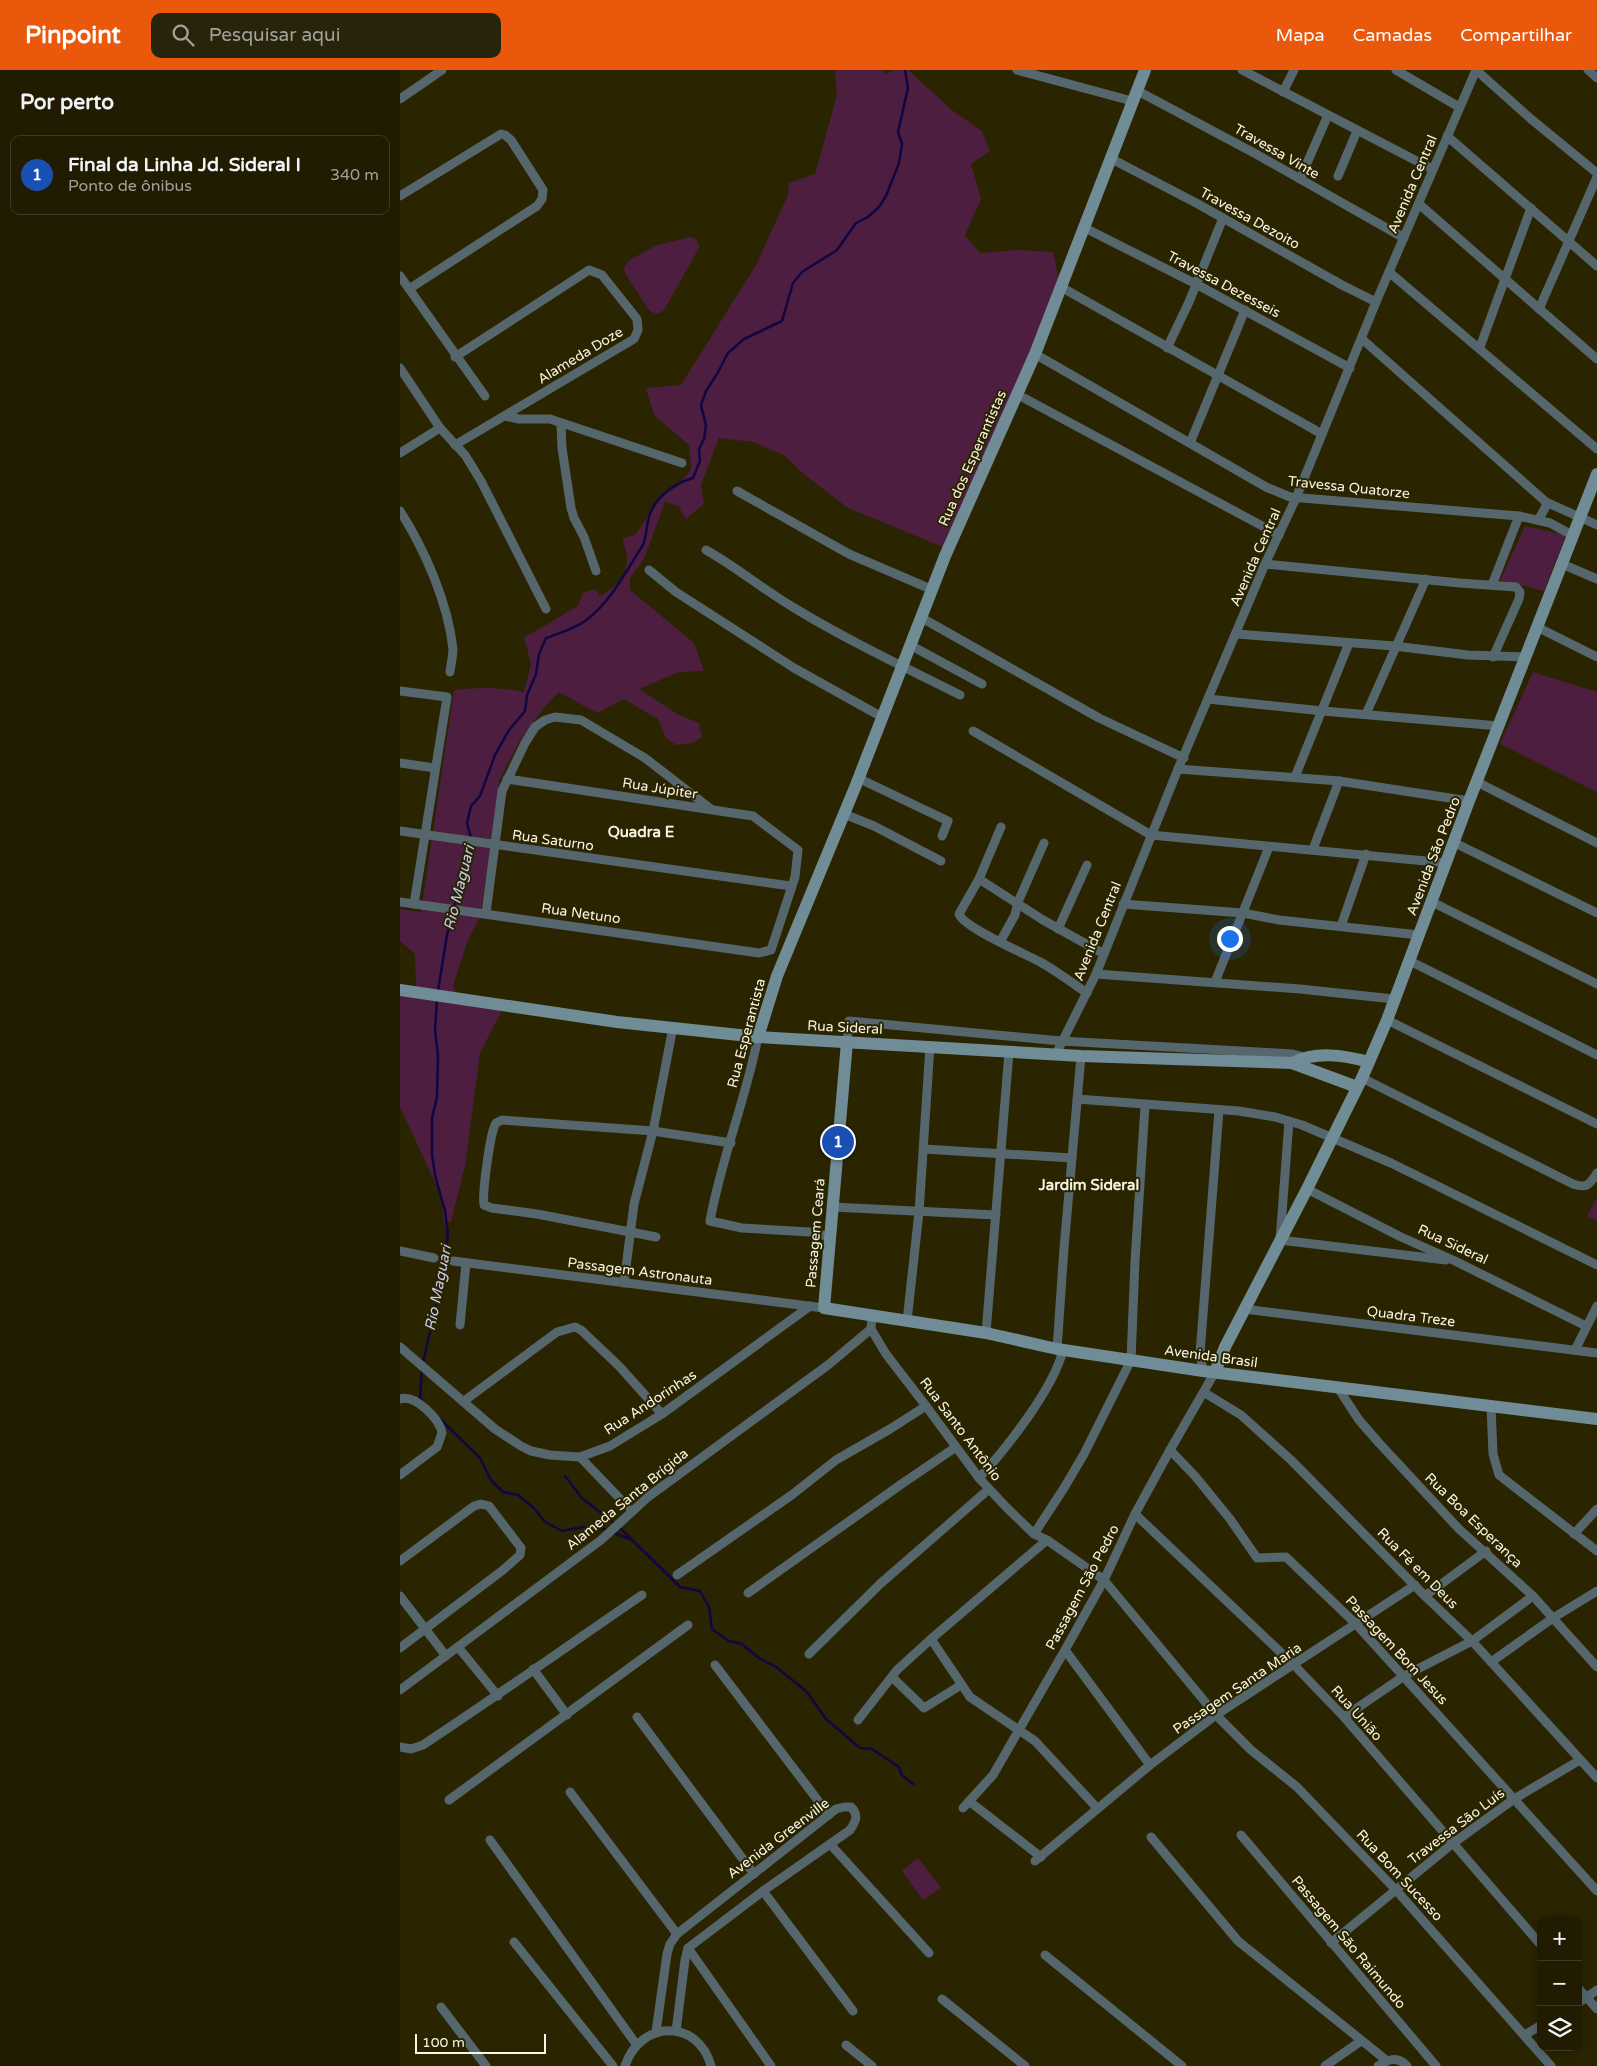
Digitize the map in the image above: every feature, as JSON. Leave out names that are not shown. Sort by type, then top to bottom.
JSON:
[{"type":"main road","name":"Rua dos Esperantistas","points":[[827,858],[948,549],[1035,354],[1145,70]]},
{"type":"main road","name":"Avenida São Pedro","points":[[1209,1371],[1225,1347],[1307,1189],[1369,1062],[1410,961],[1469,801],[1597,474]]},
{"type":"main road","name":"Rua Esperantista","points":[[758,1037],[776,976],[827,858]]},
{"type":"main road","name":"Rua Sideral","points":[[400,990],[618,1022],[758,1037],[1081,1056],[1292,1063],[1360,1082]]},
{"type":"main road","name":"Passagem Ceará","points":[[824,1308],[848,1042]]},
{"type":"main road","name":"Rua Sideral","points":[[1292,1063],[1304,1057],[1338,1055],[1369,1062]]},
{"type":"main road","name":"Avenida Brasil","points":[[824,1308],[986,1333],[1060,1349],[1131,1360],[1338,1388],[1597,1419]]},
{"type":"street","points":[[400,99],[442,70]]},
{"type":"street","name":"Travessa Vinte","points":[[1017,70],[1134,96],[1300,179],[1404,238]]},
{"type":"street","points":[[1242,70],[1432,169]]},
{"type":"street","points":[[1283,92],[1294,70]]},
{"type":"street","points":[[1396,70],[1460,107]]},
{"type":"street","points":[[1476,70],[1597,175],[1539,309]]},
{"type":"street","name":"Avenida Central","points":[[1056,1054],[1096,974],[1178,769],[1237,634],[1265,564],[1296,498],[1376,302],[1476,70]]},
{"type":"street","points":[[1300,179],[1328,115]]},
{"type":"street","points":[[1338,176],[1357,131]]},
{"type":"street","points":[[400,196],[498,136],[505,135],[511,140],[543,190],[542,199],[537,206],[410,289]]},
{"type":"street","points":[[1447,136],[1597,266]]},
{"type":"street","name":"Travessa Dezoito","points":[[1110,158],[1376,302]]},
{"type":"street","points":[[1419,204],[1597,359]]},
{"type":"street","points":[[1480,347],[1531,208]]},
{"type":"street","points":[[1167,348],[1223,218]]},
{"type":"street","name":"Travessa Dezesseis","points":[[1083,227],[1196,284],[1350,368]]},
{"type":"street","name":"Alameda Doze","points":[[455,445],[637,336],[639,324],[602,275],[589,270],[456,357]]},
{"type":"street","points":[[1389,272],[1480,347],[1597,449]]},
{"type":"street","points":[[400,276],[485,396]]},
{"type":"street","points":[[1061,288],[1322,434]]},
{"type":"street","points":[[1190,443],[1245,310]]},
{"type":"street","points":[[1362,339],[1546,502],[1597,525]]},
{"type":"street","name":"Travessa Quatorze","points":[[1035,354],[1266,487],[1284,495],[1296,498],[1519,516],[1539,519],[1572,535]]},
{"type":"street","points":[[400,368],[440,428],[465,455],[481,481],[546,609]]},
{"type":"street","points":[[1024,398],[1279,535]]},
{"type":"street","points":[[505,416],[519,419],[550,419],[682,463]]},
{"type":"street","points":[[561,424],[562,448],[571,508],[596,571]]},
{"type":"street","points":[[400,453],[440,428]]},
{"type":"street","points":[[737,490],[849,554],[933,590]]},
{"type":"street","points":[[1539,519],[1544,511],[1546,502]]},
{"type":"street","points":[[400,511],[412,530],[445,608],[453,651],[450,672]]},
{"type":"street","points":[[1492,585],[1519,516]]},
{"type":"street","points":[[706,550],[794,608],[901,667],[960,695]]},
{"type":"street","points":[[1265,564],[1516,587],[1520,592],[1493,657]]},
{"type":"street","points":[[1562,564],[1597,579]]},
{"type":"street","points":[[649,570],[676,592],[794,668],[882,717]]},
{"type":"street","points":[[1366,714],[1394,646],[1426,580]]},
{"type":"street","points":[[922,618],[1099,718],[1184,758]]},
{"type":"street","points":[[1537,627],[1597,657]]},
{"type":"street","points":[[1237,634],[1394,646],[1493,657],[1526,657]]},
{"type":"street","points":[[1295,777],[1349,643]]},
{"type":"street","points":[[910,645],[982,684]]},
{"type":"street","points":[[400,690],[447,697],[414,904]]},
{"type":"street","points":[[1208,699],[1499,726]]},
{"type":"street","points":[[486,913],[501,796],[507,778],[525,743],[535,727],[541,722],[555,717],[581,720],[645,758],[711,810]]},
{"type":"street","points":[[973,731],[1151,835],[1447,863]]},
{"type":"street","points":[[400,763],[436,768]]},
{"type":"street","points":[[1178,769],[1295,777],[1469,801]]},
{"type":"street","name":"Rua Júpiter","points":[[507,778],[753,816],[798,850],[795,877],[791,886]]},
{"type":"street","points":[[858,778],[948,821],[942,836]]},
{"type":"street","points":[[1313,849],[1339,782]]},
{"type":"street","points":[[1477,782],[1597,843]]},
{"type":"street","points":[[844,814],[874,826],[941,861]]},
{"type":"street","points":[[1001,827],[979,879],[959,914],[960,917],[975,928],[1042,964],[1087,994]]},
{"type":"street","name":"Rua Saturno","points":[[400,831],[494,846],[791,886]]},
{"type":"street","points":[[1455,842],[1597,913]]},
{"type":"street","points":[[1000,942],[1016,915],[1018,902],[1044,843]]},
{"type":"street","points":[[1215,982],[1269,847]]},
{"type":"street","points":[[1341,926],[1366,854]]},
{"type":"street","points":[[1058,929],[1087,865]]},
{"type":"street","points":[[979,879],[1058,929],[1104,954]]},
{"type":"street","name":"Rua Netuno","points":[[400,902],[759,953],[771,950],[791,886]]},
{"type":"street","points":[[1432,902],[1597,984]]},
{"type":"street","points":[[1123,904],[1243,913],[1279,920],[1419,935]]},
{"type":"street","points":[[1410,961],[1597,1055]]},
{"type":"street","points":[[1096,974],[1215,982],[1394,999]]},
{"type":"street","points":[[1387,1020],[1597,1124]]},
{"type":"street","points":[[848,1042],[849,1021],[1062,1041],[1283,1053],[1304,1057]]},
{"type":"street","points":[[624,1283],[634,1204],[653,1131],[672,1027]]},
{"type":"street","name":"Rua Esperantista","points":[[758,1037],[751,1074],[720,1178],[710,1222],[742,1228],[810,1232],[830,1237]]},
{"type":"street","points":[[907,1321],[919,1212],[930,1046]]},
{"type":"street","points":[[986,1333],[1010,1052]]},
{"type":"street","points":[[979,1478],[1034,1407],[1058,1365],[1081,1056]]},
{"type":"street","points":[[1360,1082],[1573,1184],[1584,1187],[1590,1184],[1597,1173]]},
{"type":"street","points":[[1077,1099],[1258,1114],[1288,1121],[1332,1136],[1391,1163],[1597,1265]]},
{"type":"street","points":[[1034,1534],[1084,1454],[1131,1360],[1145,1106]]},
{"type":"street","points":[[1209,1371],[1200,1353],[1219,1110]]},
{"type":"street","points":[[656,1237],[573,1220],[492,1208],[484,1205],[494,1126],[498,1121],[502,1120],[653,1131],[731,1143]]},
{"type":"street","name":"Avenida São Pedro","points":[[1280,1240],[1288,1121]]},
{"type":"street","points":[[924,1149],[1072,1158]]},
{"type":"street","name":"Rua Sideral","points":[[1307,1189],[1401,1237],[1455,1261],[1586,1326]]},
{"type":"street","points":[[832,1207],[996,1215]]},
{"type":"street","points":[[1280,1240],[1455,1261]]},
{"type":"street","points":[[400,1251],[434,1258]]},
{"type":"street","name":"Passagem Astronauta","points":[[452,1261],[824,1308]]},
{"type":"street","points":[[460,1325],[466,1263]]},
{"type":"street","name":"Rua Andorinhas","points":[[400,1347],[495,1429],[526,1449],[550,1454],[580,1456],[610,1446],[662,1414],[810,1306]]},
{"type":"street","points":[[1574,1350],[1597,1306]]},
{"type":"street","name":"Quadra Treze","points":[[1244,1309],[1597,1353]]},
{"type":"street","points":[[871,1329],[872,1316]]},
{"type":"street","points":[[464,1401],[557,1332],[575,1326],[619,1366],[662,1414]]},
{"type":"street","name":"Rua Santo Antônio","points":[[871,1329],[886,1354],[989,1490],[1034,1534],[1047,1540],[1104,1580],[1216,1715]]},
{"type":"street","name":"Alameda Santa Brígida","points":[[400,1690],[601,1540],[648,1497],[804,1382],[871,1329]]},
{"type":"street","name":"Passagem São Pedro","points":[[963,1808],[993,1775],[1065,1650],[1104,1580],[1135,1514],[1170,1450],[1205,1393],[1209,1371]]},
{"type":"street","name":"Rua Boa Esperança","points":[[1338,1388],[1359,1420],[1379,1444],[1459,1529],[1486,1551],[1533,1596],[1597,1667]]},
{"type":"street","name":"Rua Fé em Deus","points":[[1205,1393],[1246,1420],[1291,1460],[1472,1641],[1597,1778]]},
{"type":"street","points":[[400,1398],[409,1397],[416,1401],[441,1428],[440,1442],[400,1476]]},
{"type":"street","points":[[677,1574],[793,1494],[836,1460],[926,1406]]},
{"type":"street","points":[[1491,1406],[1493,1454],[1499,1475],[1597,1551]]},
{"type":"street","points":[[748,1593],[956,1447]]},
{"type":"street","name":"Passagem Bom Jesus","points":[[1170,1450],[1195,1476],[1257,1558],[1286,1557],[1356,1624],[1597,1892]]},
{"type":"street","points":[[580,1456],[627,1506]]},
{"type":"street","points":[[809,1654],[880,1584],[989,1490]]},
{"type":"street","points":[[400,1561],[478,1504],[489,1506],[520,1545],[521,1552],[503,1570],[400,1648]]},
{"type":"street","points":[[1574,1534],[1597,1509]]},
{"type":"street","name":"Rua União","points":[[1135,1514],[1294,1665],[1344,1717],[1537,1940]]},
{"type":"street","points":[[858,1720],[892,1676],[931,1639],[1047,1540]]},
{"type":"street","points":[[1425,1596],[1486,1551]]},
{"type":"street","name":"Passagem Santa Maria","points":[[969,1801],[1038,1859],[1097,1808],[1216,1715],[1415,1585]]},
{"type":"street","points":[[1491,1662],[1597,1591]]},
{"type":"street","points":[[400,1747],[411,1749],[423,1745],[498,1696],[534,1668],[642,1595]]},
{"type":"street","points":[[400,1596],[446,1656]]},
{"type":"street","points":[[1344,1717],[1404,1676],[1472,1641],[1533,1596]]},
{"type":"street","points":[[449,1800],[688,1626]]},
{"type":"street","points":[[931,1639],[970,1697],[1035,1741],[1097,1808]]},
{"type":"street","points":[[458,1647],[498,1696]]},
{"type":"street","points":[[1065,1650],[1150,1766]]},
{"type":"street","points":[[715,1665],[829,1815]]},
{"type":"street","points":[[534,1668],[567,1715]]},
{"type":"street","points":[[892,1676],[924,1708],[961,1685]]},
{"type":"street","name":"Rua Bom Sucesso","points":[[1216,1715],[1251,1750],[1297,1787],[1396,1890],[1551,2066]]},
{"type":"street","points":[[637,1717],[754,1874]]},
{"type":"street","name":"Travessa São Luís","points":[[1331,1943],[1452,1844],[1514,1799],[1580,1760]]},
{"type":"street","points":[[570,1792],[677,1934]]},
{"type":"street","name":"Avenida Greenville","points":[[656,2032],[667,1954],[670,1944],[677,1934],[829,1815],[844,1806],[851,1807],[857,1816],[850,1830],[763,1891],[688,1948]]},
{"type":"street","name":"Passagem São Raimundo","points":[[1241,1835],[1436,2066]]},
{"type":"street","points":[[1151,1837],[1238,1941],[1386,2060],[1402,2061],[1407,2066]]},
{"type":"street","points":[[490,1840],[636,2044]]},
{"type":"street","points":[[830,1844],[929,1953]]},
{"type":"street","points":[[763,1891],[853,2011]]},
{"type":"street","points":[[514,1942],[614,2066]]},
{"type":"street","points":[[676,2031],[688,1948]]},
{"type":"street","points":[[688,1948],[771,2066]]},
{"type":"street","points":[[1045,1955],[1182,2066]]},
{"type":"street","points":[[1582,2000],[1597,1990]]},
{"type":"street","points":[[1582,1992],[1597,2009]]},
{"type":"street","points":[[942,1999],[1025,2066]]},
{"type":"street","points":[[441,2006],[486,2066]]},
{"type":"street","points":[[1525,2035],[1537,2028]]},
{"type":"street","points":[[625,2066],[628,2054],[645,2037],[656,2032],[676,2031],[689,2036],[700,2044],[708,2056],[710,2066]]},
{"type":"street","points":[[1325,2066],[1361,2041]]},
{"type":"street","points":[[846,2045],[872,2066]]},
{"type":"street","points":[[1378,2066],[1386,2060]]},
{"type":"shaded area","points":[[835,70],[884,70],[884,74],[894,70],[908,70],[953,111],[982,131],[990,151],[971,164],[981,199],[965,235],[980,253],[1019,250],[1053,252],[1059,280],[948,549],[848,508],[806,476],[784,455],[753,442],[719,438],[701,485],[704,504],[686,519],[678,506],[665,502],[644,559],[630,578],[630,590],[694,643],[704,671],[679,672],[639,689],[679,715],[699,723],[702,737],[693,743],[676,745],[666,738],[658,719],[624,699],[597,713],[559,692],[546,705],[519,742],[499,781],[494,844],[491,847],[480,917],[467,942],[453,986],[457,995],[506,1002],[480,1053],[465,1166],[451,1222],[444,1223],[441,1195],[400,1107],[400,989],[416,989],[415,954],[400,941],[400,909],[421,912],[454,690],[489,688],[524,692],[531,664],[524,637],[578,606],[583,593],[595,589],[600,596],[620,581],[627,564],[623,538],[635,535],[662,496],[682,481],[691,469],[689,445],[654,415],[646,388],[681,385],[756,265],[788,195],[789,183],[815,174],[837,95]]},
{"type":"shaded area","points":[[689,237],[695,238],[700,246],[664,310],[658,313],[652,312],[648,309],[625,273],[624,268],[628,261],[655,246]]},
{"type":"shaded area","points":[[1525,526],[1566,535],[1544,591],[1500,580]]},
{"type":"shaded area","points":[[1533,672],[1597,692],[1597,792],[1500,744]]},
{"type":"shaded area","points":[[1597,1198],[1597,1221],[1587,1216]]},
{"type":"shaded area","points":[[918,1858],[941,1888],[923,1900],[902,1871]]},
{"type":"waterway","name":"Rio Maguari","points":[[471,838],[467,823],[471,806],[480,796],[495,755],[509,730],[525,711],[527,695],[536,674],[539,654],[546,638],[581,624],[603,605],[643,545],[649,517],[655,504],[666,492],[693,478],[700,461],[699,449],[704,439],[706,426],[701,405],[706,391],[728,353],[744,339],[782,321],[793,283],[802,272],[837,250],[856,223],[868,217],[879,207],[886,196],[899,163],[902,144],[898,132],[908,88],[905,70]]},
{"type":"waterway","name":"Rio Maguari","points":[[438,991],[447,935],[455,905],[455,895],[470,843]]},
{"type":"waterway","name":"Rio Maguari","points":[[423,1363],[441,1283],[448,1234],[445,1211],[435,1175],[432,1154],[432,1118],[437,1097],[438,1056],[435,1030],[437,999]]},
{"type":"waterway","name":"Rio Maguari","points":[[422,1369],[420,1398],[423,1402]]},
{"type":"waterway","name":"Rio Maguari","points":[[439,1418],[480,1458],[491,1480],[503,1492],[518,1495],[534,1508],[545,1522],[562,1531],[583,1527],[604,1529],[632,1540]]},
{"type":"waterway","points":[[565,1476],[582,1498],[615,1524]]},
{"type":"waterway","points":[[619,1527],[680,1587],[700,1591],[709,1607],[712,1629],[729,1641],[742,1644],[759,1658],[776,1667],[807,1692],[826,1719],[860,1748],[872,1749],[899,1767],[901,1774],[913,1784]]},
{"type":"place","name":"Final da Linha Jd. Sideral I","points":[[838,1142]]},
{"type":"district","name":"Quadra E","points":[[641,832]]},
{"type":"district","name":"Jardim Sideral","points":[[1089,1185]]}]
